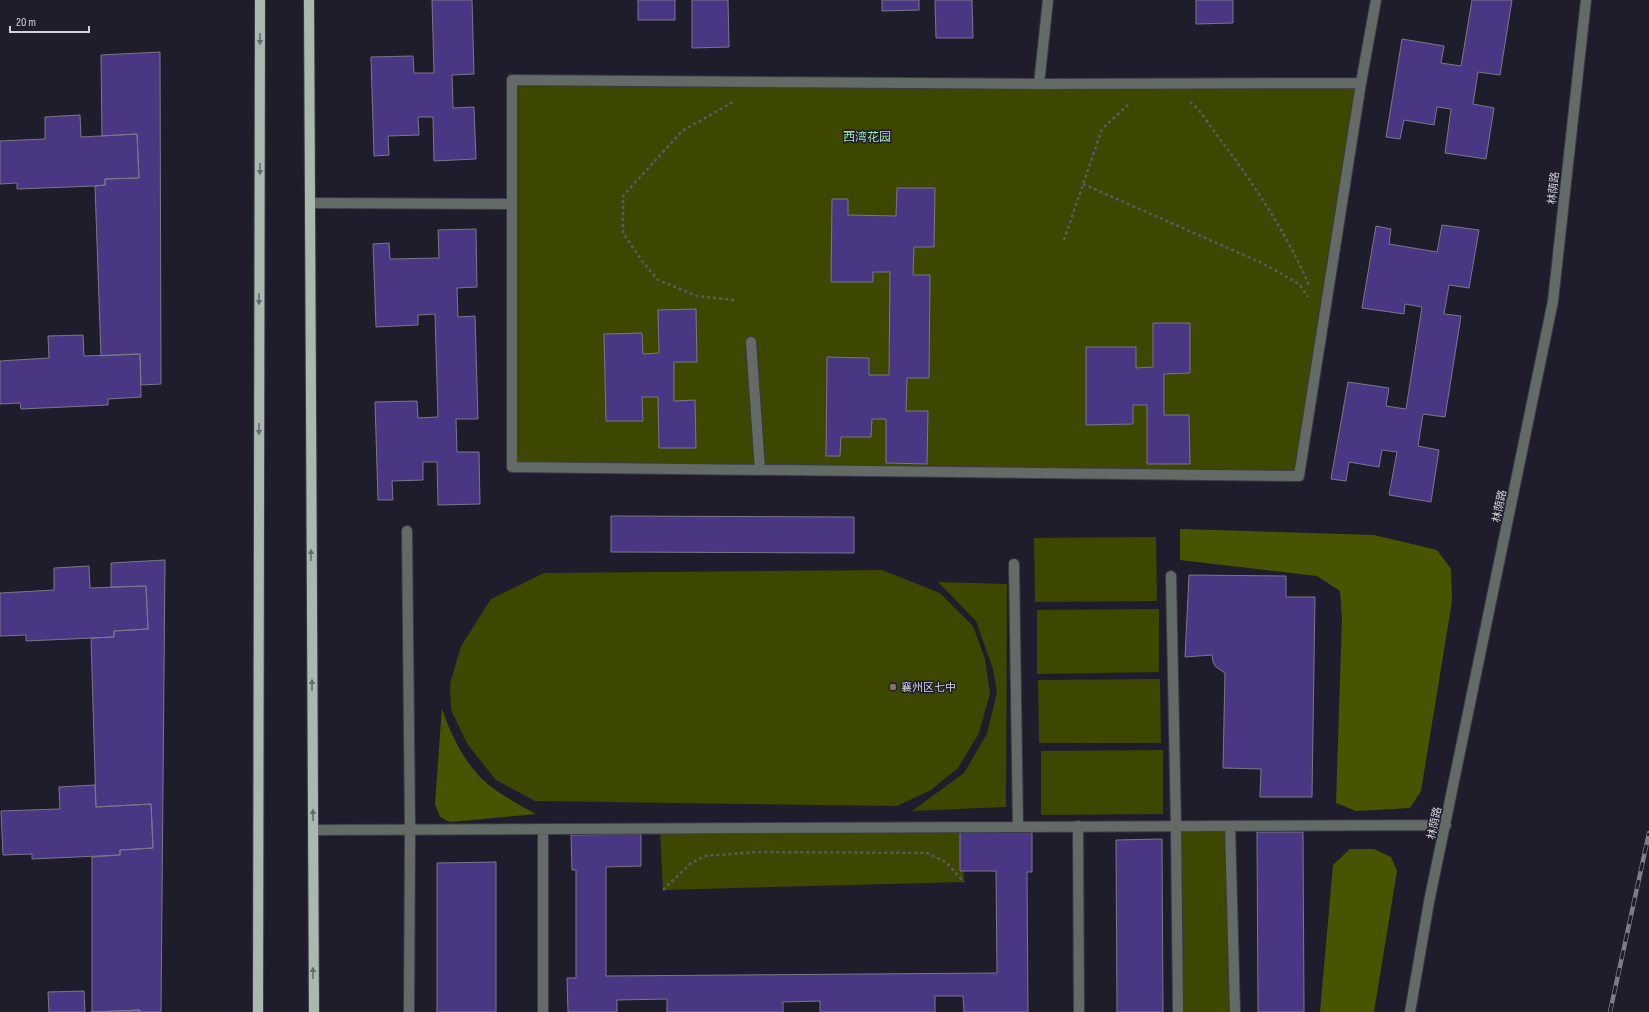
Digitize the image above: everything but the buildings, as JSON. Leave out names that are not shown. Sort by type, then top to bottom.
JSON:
[{"type":"main road","points":[[258,1012],[260,0]]},
{"type":"main road","points":[[309,0],[314,1012]]},
{"type":"street","points":[[1039,84],[1048,0]]},
{"type":"street","points":[[1360,83],[1039,84],[512,80],[512,467],[1299,476],[1360,83],[1376,0]]},
{"type":"street","name":"林荫路","points":[[1410,1012],[1429,902],[1553,301],[1586,0]]},
{"type":"street","points":[[310,203],[511,204]]},
{"type":"street","points":[[751,342],[760,470]]},
{"type":"street","points":[[406,531],[410,830],[409,1012]]},
{"type":"street","points":[[1014,564],[1018,827]]},
{"type":"street","points":[[1171,576],[1178,1012]]},
{"type":"street","points":[[313,830],[1446,825]]},
{"type":"street","points":[[1078,826],[1079,1012]]},
{"type":"street","points":[[1230,826],[1235,1012]]},
{"type":"street","points":[[543,829],[543,1012]]},
{"type":"path","points":[[734,300],[697,296],[658,280],[642,261],[623,232],[623,196],[682,132],[752,92],[763,81]]},
{"type":"path","points":[[1163,84],[1193,105],[1261,195],[1298,258],[1324,318]]},
{"type":"path","points":[[1064,240],[1102,129],[1132,102]]},
{"type":"path","points":[[1083,184],[1264,264],[1299,284],[1324,318]]},
{"type":"path","points":[[663,890],[691,863],[705,856],[757,852],[927,853],[946,862],[964,882]]},
{"type":"green space","points":[[512,80],[1361,83],[1299,476],[512,467]]},
{"type":"green space","points":[[1180,529],[1374,535],[1437,550],[1451,569],[1452,601],[1421,791],[1410,808],[1356,811],[1336,803],[1342,618],[1340,591],[1317,576],[1180,560]]},
{"type":"green space","points":[[1156,537],[1157,601],[1035,602],[1034,538]]},
{"type":"green space","points":[[882,570],[940,593],[973,626],[985,659],[990,694],[979,733],[958,768],[931,790],[897,806],[535,801],[496,780],[468,745],[451,710],[450,684],[461,646],[491,599],[544,573]]},
{"type":"green space","points":[[938,582],[1007,584],[1006,807],[912,811],[964,773],[987,734],[997,692],[993,669],[976,621]]},
{"type":"green space","points":[[1159,609],[1159,672],[1037,674],[1037,610]]},
{"type":"green space","points":[[1160,679],[1161,743],[1039,743],[1038,680]]},
{"type":"green space","points":[[442,708],[458,746],[475,772],[508,798],[536,814],[450,822],[440,817],[435,804]]},
{"type":"green space","points":[[1163,750],[1163,814],[1041,815],[1041,751]]},
{"type":"green space","points":[[963,826],[964,882],[663,890],[660,829]]},
{"type":"green space","points":[[1230,826],[1235,1012],[1178,1012],[1176,827]]},
{"type":"green space","points":[[1350,849],[1374,849],[1391,857],[1397,871],[1374,1012],[1320,1012],[1333,865]]},
{"type":"railway","points":[[1610,1012],[1649,833]]},
{"type":"place","name":"襄州区七中","points":[[893,687]]},
{"type":"district","name":"西湾花园","points":[[867,137]]}]
